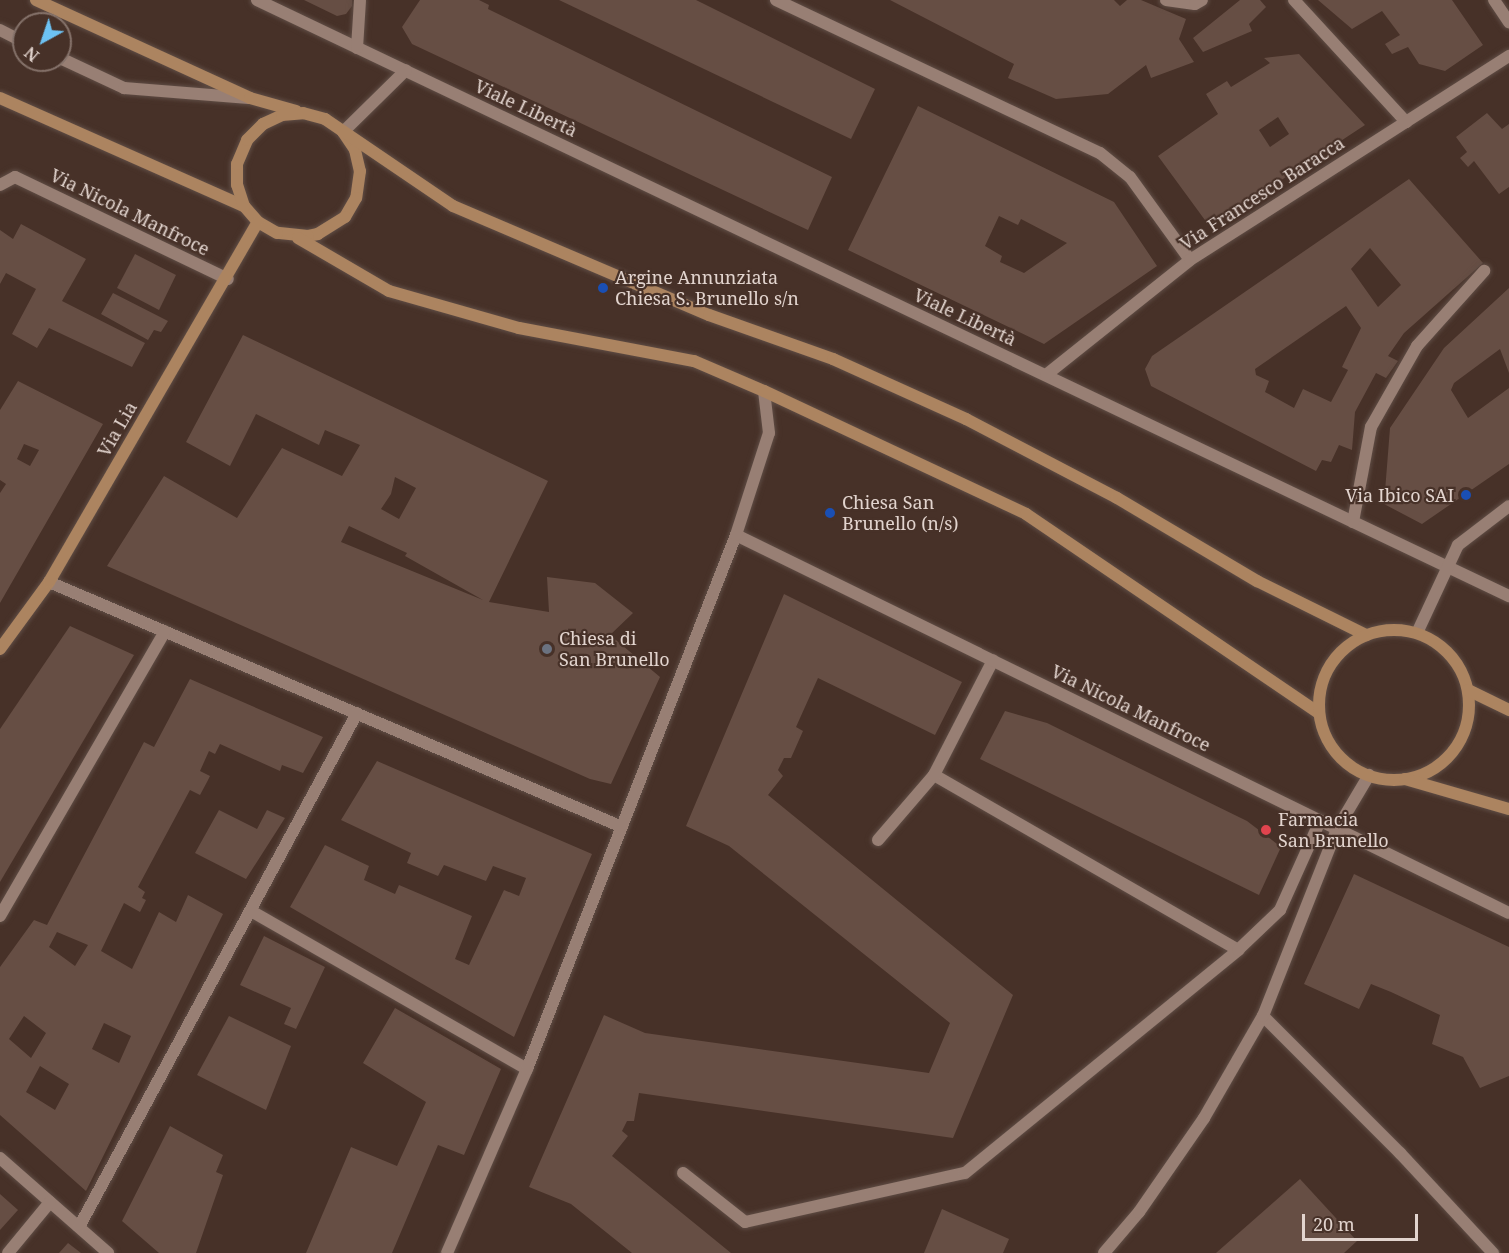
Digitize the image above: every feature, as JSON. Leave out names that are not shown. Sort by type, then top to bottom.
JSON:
[{"type":"street","points":[[36,0],[250,98],[325,119],[453,206],[709,315],[832,359],[966,419],[1117,498],[1257,581],[1366,635]]},
{"type":"street","name":"Viale Libertà","points":[[257,0],[1509,596]]},
{"type":"street","points":[[357,48],[360,0]]},
{"type":"street","points":[[776,0],[1100,153],[1130,177],[1190,260]]},
{"type":"street","points":[[1166,0],[1195,4],[1202,0]]},
{"type":"street","points":[[1294,0],[1407,122]]},
{"type":"street","points":[[1494,0],[1509,22]]},
{"type":"street","name":"Via Francesco Baracca","points":[[1046,375],[1190,260],[1509,56]]},
{"type":"street","points":[[72,64],[124,88],[250,98]]},
{"type":"street","points":[[343,132],[406,70]]},
{"type":"street","points":[[0,98],[244,206],[258,222],[277,233],[297,237],[390,291],[519,328],[693,361],[764,391],[1026,514],[1319,713]]},
{"type":"street","points":[[244,206],[236,175],[247,140],[272,119],[303,113]]},
{"type":"street","points":[[297,237],[318,234],[337,223],[356,198],[358,160],[343,132]]},
{"type":"street","name":"Via Nicola Manfroce","points":[[0,185],[15,177],[228,279]]},
{"type":"street","name":"Via Lia","points":[[0,649],[49,582],[228,279],[258,222]]},
{"type":"street","points":[[1353,522],[1371,427],[1417,346],[1484,271]]},
{"type":"street","points":[[447,1253],[527,1069],[736,535],[769,433],[764,391]]},
{"type":"street","points":[[1417,633],[1458,545],[1509,506]]},
{"type":"street","name":"Via Nicola Manfroce","points":[[736,535],[1509,913]]},
{"type":"street","points":[[49,582],[622,827]]},
{"type":"street","points":[[1405,779],[1429,772],[1448,758],[1462,738],[1469,714],[1468,690],[1450,654],[1417,633],[1392,629],[1366,635],[1345,647],[1329,666],[1321,688],[1319,713],[1335,751],[1369,775],[1405,779],[1509,809]]},
{"type":"street","points":[[0,916],[165,631]]},
{"type":"street","points":[[878,840],[934,775],[993,660]]},
{"type":"street","points":[[1468,690],[1509,710]]},
{"type":"street","points":[[79,1227],[357,713]]},
{"type":"street","points":[[934,775],[1238,950]]},
{"type":"street","points":[[1104,1253],[1139,1212],[1204,1118],[1263,1016],[1337,829],[1369,775]]},
{"type":"street","points":[[683,1173],[745,1222],[965,1173],[1238,950],[1280,910],[1320,821]]},
{"type":"street","points":[[251,911],[527,1069]]},
{"type":"street","points":[[1263,1016],[1400,1153],[1493,1253]]},
{"type":"street","points":[[0,1158],[108,1253]]},
{"type":"street","points":[[8,1253],[50,1202]]},
{"type":"building","points":[[304,0],[352,0],[352,6],[346,14],[337,16]]},
{"type":"building","points":[[420,0],[479,0],[489,5],[488,9],[832,177],[808,230],[412,44],[402,27]]},
{"type":"building","points":[[559,0],[696,0],[875,89],[851,139]]},
{"type":"building","points":[[890,0],[1114,0],[1120,6],[1127,0],[1141,0],[1186,19],[1179,39],[1194,62],[1151,78],[1146,65],[1108,94],[1056,99],[1008,78],[1014,64]]},
{"type":"building","points":[[1240,0],[1260,0],[1266,7],[1249,24],[1252,31],[1203,52],[1193,38]]},
{"type":"building","points":[[1318,0],[1452,0],[1483,45],[1445,71],[1419,64],[1408,47],[1392,54],[1385,44],[1400,35],[1382,11],[1352,29]]},
{"type":"building","points":[[1299,54],[1365,125],[1210,227],[1158,156],[1218,114],[1206,94],[1227,81],[1231,87],[1270,63],[1264,58]],"holes":[[[1278,117],[1289,134],[1270,147],[1259,130]]]},
{"type":"building","points":[[918,106],[1114,202],[1157,266],[1044,344],[848,250]],"holes":[[[999,216],[1018,225],[1021,219],[1067,243],[1024,273],[1000,262],[1002,256],[985,246]]]},
{"type":"building","points":[[1487,113],[1502,129],[1509,124],[1509,187],[1499,194],[1474,161],[1468,167],[1460,158],[1467,152],[1456,137]]},
{"type":"building","points":[[1409,179],[1483,263],[1404,333],[1388,356],[1398,361],[1386,378],[1376,373],[1355,412],[1352,450],[1339,445],[1331,462],[1322,460],[1316,471],[1151,386],[1145,369],[1152,356]],"holes":[[[1370,248],[1401,285],[1378,307],[1351,269]],[[1346,306],[1361,328],[1342,367],[1348,370],[1331,402],[1303,389],[1294,408],[1265,392],[1269,381],[1256,375],[1255,369]]]},
{"type":"building","points":[[21,224],[86,259],[62,301],[145,343],[132,367],[49,328],[37,348],[12,334],[36,289],[6,273],[0,284],[0,230],[13,239]]},
{"type":"building","points":[[135,254],[176,275],[159,310],[117,288]]},
{"type":"building","points":[[1509,288],[1509,373],[1500,349],[1454,383],[1451,390],[1468,418],[1509,388],[1509,464],[1422,524],[1384,504],[1390,428],[1444,348]]},
{"type":"building","points":[[113,293],[168,321],[161,332],[154,330],[148,340],[101,314]]},
{"type":"building","points":[[243,335],[548,481],[489,602],[549,612],[547,577],[595,583],[633,613],[610,635],[660,677],[611,784],[590,779],[107,566],[164,476],[237,518],[282,448],[342,476],[360,445],[325,430],[319,445],[256,414],[230,466],[186,442]],"holes":[[[395,477],[416,488],[399,519],[381,509],[391,494]],[[349,526],[407,553],[405,556],[483,600],[341,542]]]},
{"type":"building","points":[[18,381],[103,424],[0,603],[0,493],[6,484],[0,480],[0,410]],"holes":[[[24,444],[39,450],[30,466],[17,459]]]},
{"type":"building","points":[[784,594],[962,682],[935,735],[818,678],[796,727],[803,731],[791,758],[784,758],[778,770],[783,776],[768,795],[1013,995],[953,1138],[639,1093],[634,1121],[627,1121],[622,1131],[628,1136],[612,1156],[731,1253],[632,1253],[571,1204],[529,1187],[604,1015],[645,1033],[929,1073],[950,1023],[729,846],[686,826]]},
{"type":"building","points":[[70,626],[134,655],[0,882],[0,729]]},
{"type":"building","points":[[190,679],[323,737],[303,773],[282,765],[280,771],[220,744],[215,754],[209,751],[200,771],[210,776],[207,782],[200,795],[190,790],[138,887],[145,892],[142,898],[146,900],[140,912],[124,903],[101,951],[132,969],[159,912],[176,922],[188,895],[223,914],[86,1191],[0,1115],[0,967],[34,920],[47,925],[144,742],[154,747]],"holes":[[[57,932],[88,945],[75,966],[49,947]],[[24,1016],[46,1033],[31,1058],[9,1039]],[[104,1023],[131,1036],[119,1063],[92,1049]],[[40,1066],[69,1084],[55,1110],[26,1092]]]},
{"type":"building","points":[[1005,711],[1047,723],[1247,821],[1281,847],[1259,895],[980,759]]},
{"type":"building","points":[[377,761],[592,854],[514,1037],[290,907],[325,845],[369,866],[364,880],[395,894],[399,885],[472,916],[455,959],[469,965],[504,890],[519,896],[526,878],[493,866],[486,881],[444,865],[438,876],[407,863],[411,853],[341,820]]},
{"type":"building","points":[[219,810],[257,829],[267,810],[285,818],[246,879],[195,853]]},
{"type":"building","points":[[1354,874],[1509,947],[1509,1076],[1480,1088],[1463,1057],[1432,1044],[1440,1015],[1391,992],[1371,984],[1359,1009],[1304,984]]},
{"type":"building","points":[[264,936],[325,967],[296,1029],[284,1024],[291,1008],[240,985]]},
{"type":"building","points":[[395,1008],[501,1069],[464,1155],[438,1145],[392,1253],[306,1253],[351,1147],[397,1166],[426,1102],[363,1063]]},
{"type":"building","points":[[229,1016],[291,1046],[266,1110],[197,1075]]},
{"type":"building","points":[[170,1126],[223,1155],[216,1172],[223,1175],[196,1253],[159,1253],[122,1221]]},
{"type":"building","points":[[1300,1179],[1357,1241],[1344,1253],[1216,1253]]},
{"type":"building","points":[[0,1194],[18,1210],[0,1230]]},
{"type":"building","points":[[942,1209],[1009,1239],[1003,1253],[924,1253]]},
{"type":"building","points":[[68,1243],[81,1253],[59,1253]]},
{"type":"place","name":"Argine Annunziata Chiesa S. Brunello s/n","points":[[603,288]]},
{"type":"place","name":"Via Ibico SAI","points":[[1466,495]]},
{"type":"place","name":"Chiesa San Brunello (n/s)","points":[[830,513]]},
{"type":"place","name":"Chiesa di San Brunello","points":[[547,649]]},
{"type":"place","name":"Farmacia San Brunello","points":[[1266,830]]}]
